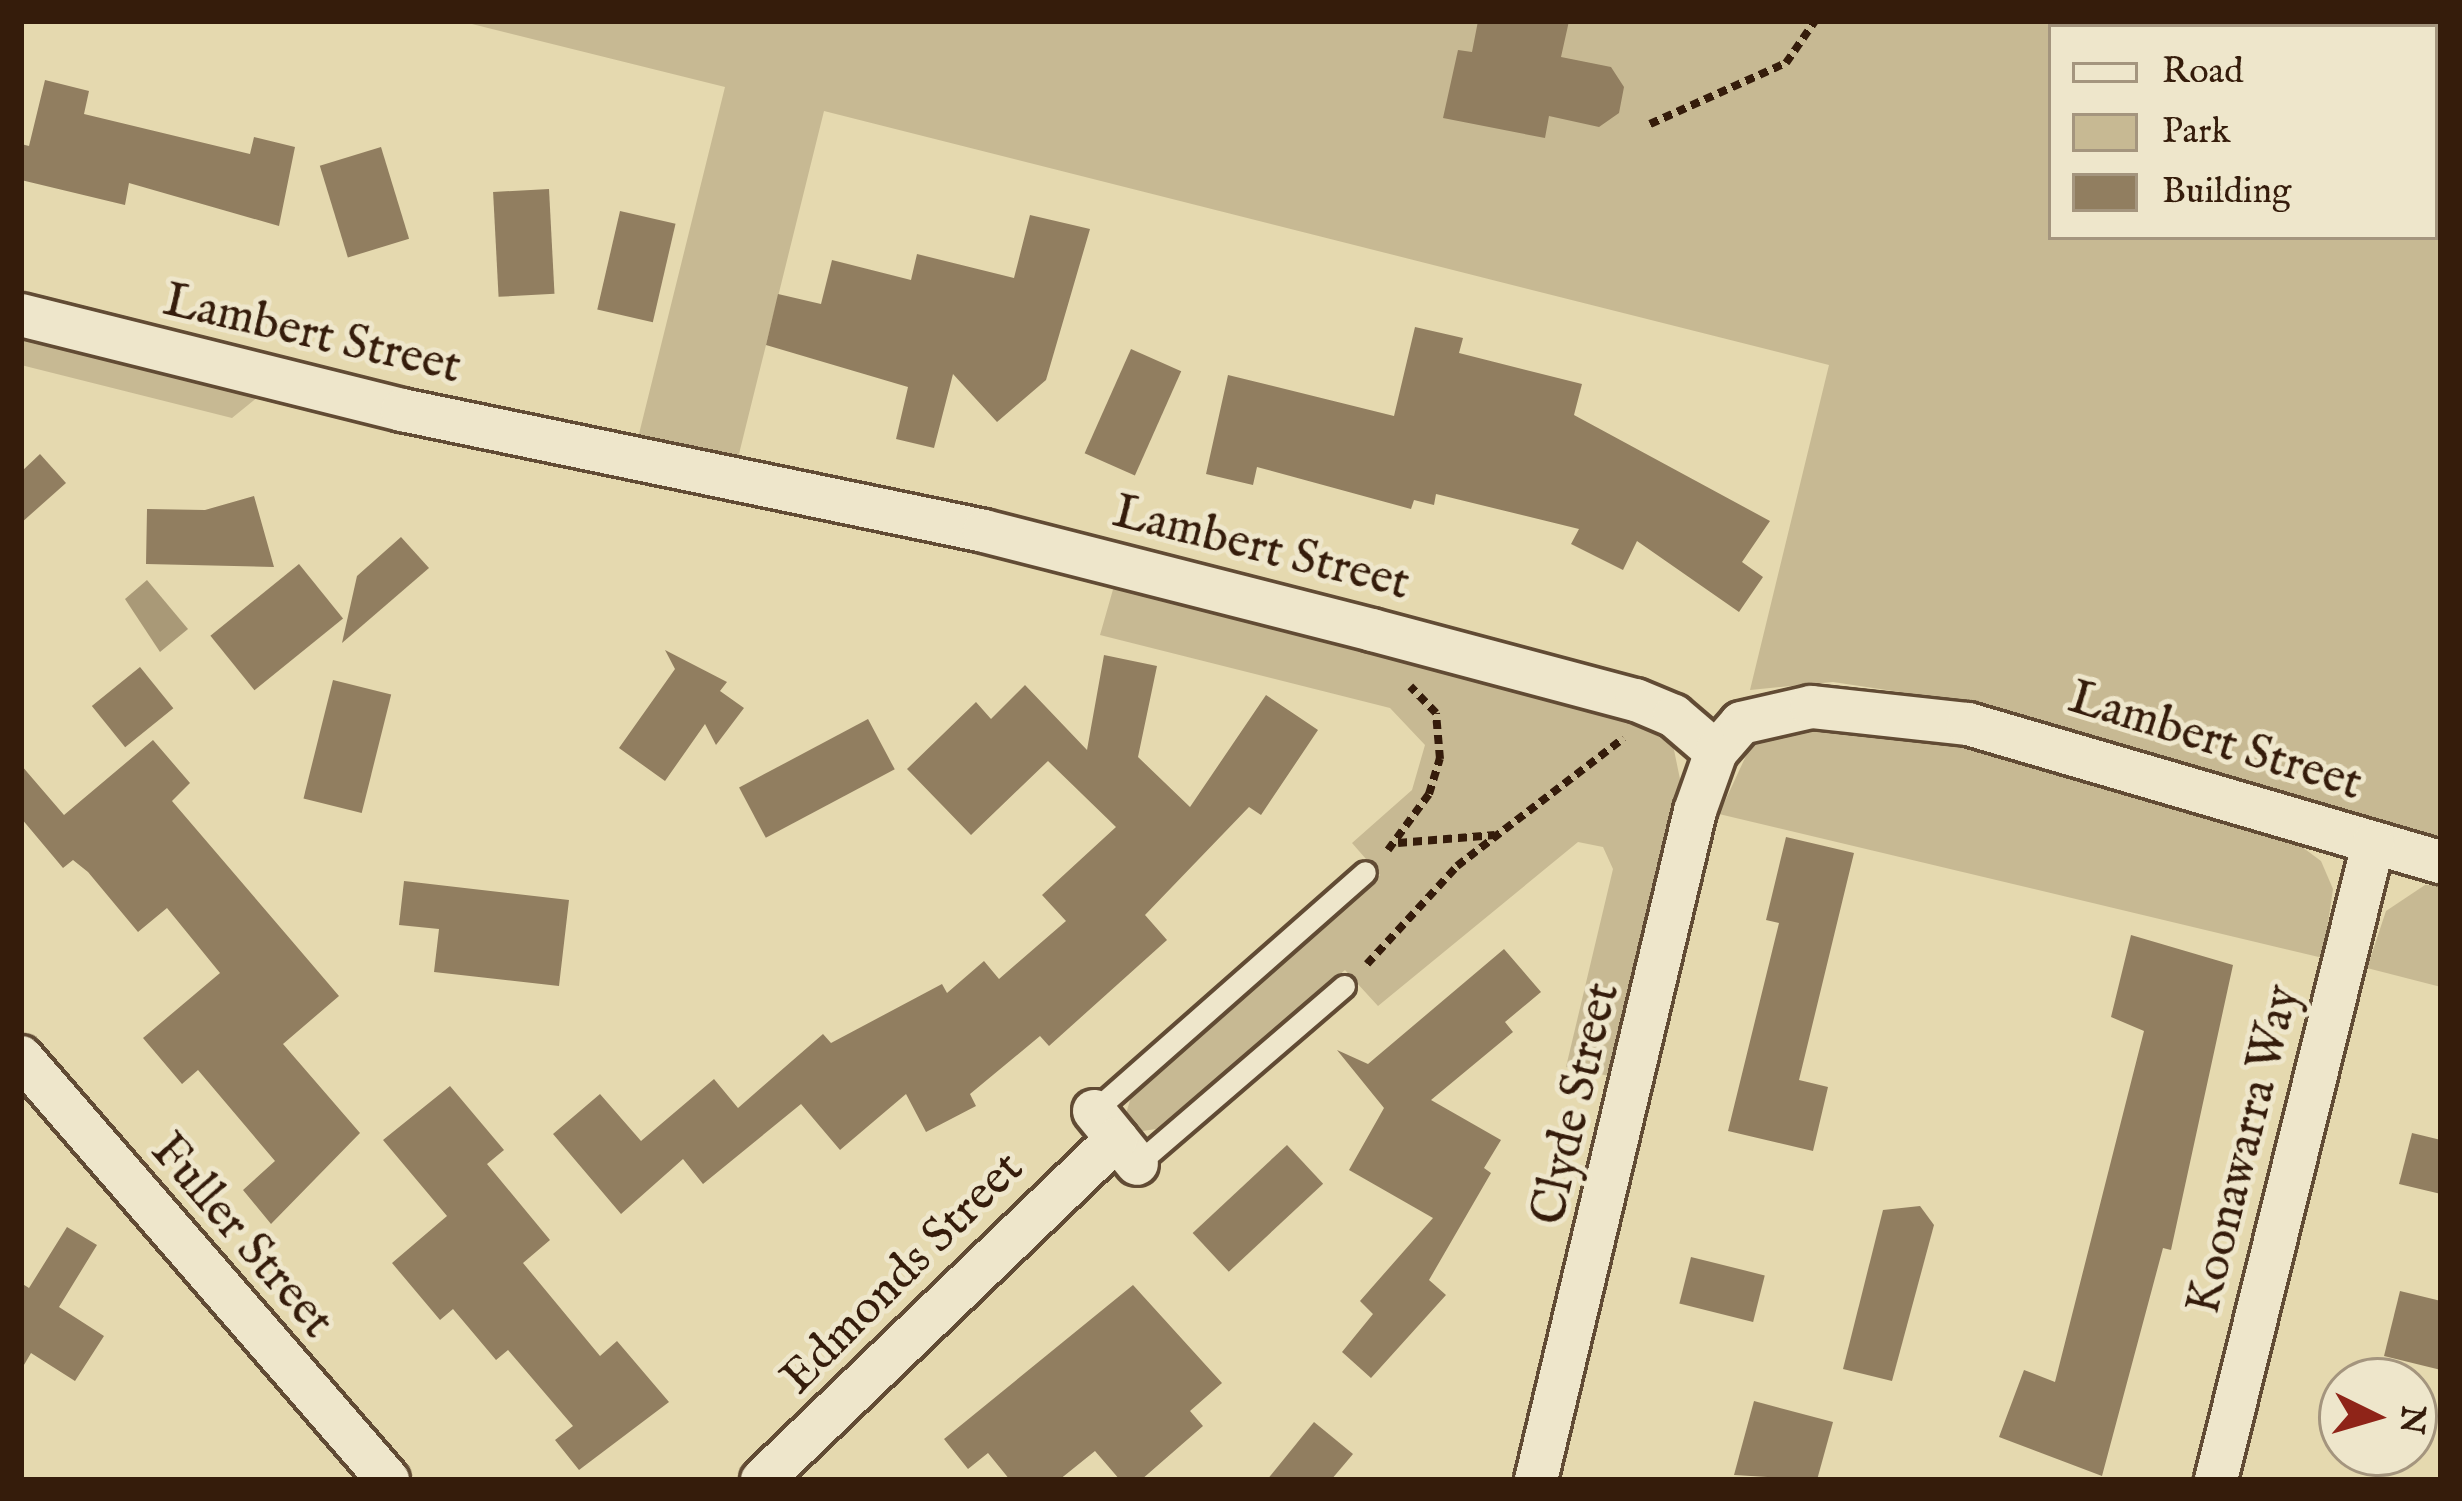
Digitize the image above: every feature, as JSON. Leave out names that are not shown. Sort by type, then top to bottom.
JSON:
[{"type":"street","name":"Lambert Street","points":[[21,315],[382,405],[984,531],[1636,700],[1674,716],[1716,752],[1741,723],[1779,710],[1901,712],[2034,740],[2441,862]]},
{"type":"street","name":"Clyde Street","points":[[1536,1480],[1716,752]]},
{"type":"street","name":"Koonawarra Way","points":[[2216,1480],[2373,844]]},
{"type":"street","name":"Fuller Street","points":[[21,1058],[388,1480]]},
{"type":"street","name":"Edmonds Street","points":[[762,1480],[1116,1138]]},
{"type":"lane","name":"Edmonds Street","points":[[1116,1138],[1365,872]]},
{"type":"lane","name":"Edmonds Street","points":[[1116,1138],[1344,986]]},
{"type":"path","points":[[1649,124],[1786,63],[1815,21]]},
{"type":"path","points":[[1365,872],[1388,850],[1429,794],[1441,744],[1429,701],[1401,680]]},
{"type":"path","points":[[1344,986],[1497,835],[1613,753],[1636,700]]},
{"type":"path","points":[[1388,850],[1421,835],[1497,835]]},
{"type":"green space","points":[[460,21],[2441,21],[2441,843],[1967,702],[1833,682],[1750,690],[1829,365],[824,111],[738,458],[638,438],[725,87]]},
{"type":"green space","points":[[21,334],[259,396],[232,418],[21,365]]},
{"type":"green space","points":[[1114,586],[1634,722],[1673,745],[1681,784],[1614,1077],[1566,1067],[1613,869],[1603,847],[1578,842],[1378,1006],[1345,970],[1156,1129],[1136,1132],[1125,1117],[1131,1097],[1380,875],[1352,843],[1412,790],[1425,745],[1390,708],[1100,635]]},
{"type":"green space","points":[[1804,727],[1968,743],[2294,841],[2321,861],[2333,889],[2323,958],[1719,814],[1751,745]]},
{"type":"green space","points":[[2425,885],[2441,885],[2441,987],[2367,968],[2386,911]]},
{"type":"shaded area","points":[[147,580],[188,629],[160,652],[125,599]]},
{"type":"building","points":[[1478,21],[1569,21],[1561,57],[1611,67],[1624,87],[1619,113],[1599,127],[1549,116],[1545,138],[1443,118],[1458,50],[1472,52]]},
{"type":"building","points":[[45,80],[89,91],[84,114],[250,154],[254,137],[295,147],[279,226],[129,183],[125,205],[21,180],[21,144],[29,146]]},
{"type":"building","points":[[381,147],[409,239],[348,258],[320,166]]},
{"type":"building","points":[[549,189],[554,294],[499,297],[493,192]]},
{"type":"building","points":[[620,211],[676,224],[653,322],[597,309]]},
{"type":"building","points":[[1030,215],[1090,229],[1046,380],[997,422],[953,374],[934,448],[896,439],[908,387],[766,345],[778,294],[821,304],[832,260],[911,280],[917,254],[1014,278]]},
{"type":"building","points":[[1415,327],[1463,338],[1459,353],[1582,384],[1574,415],[1770,521],[1742,562],[1763,577],[1739,612],[1637,541],[1623,570],[1571,544],[1579,529],[1436,494],[1434,505],[1414,500],[1411,509],[1257,467],[1253,485],[1206,474],[1228,375],[1394,416]]},
{"type":"building","points":[[1131,349],[1181,371],[1135,476],[1085,453]]},
{"type":"building","points":[[40,454],[66,483],[21,523],[21,472]]},
{"type":"building","points":[[254,496],[274,567],[146,564],[147,509],[205,510]]},
{"type":"building","points":[[401,537],[429,568],[342,643],[357,576]]},
{"type":"building","points":[[299,564],[343,618],[254,690],[210,636]]},
{"type":"building","points":[[665,650],[727,682],[720,691],[744,708],[716,745],[705,724],[665,781],[619,748],[675,669]]},
{"type":"building","points":[[1104,655],[1157,666],[1138,757],[1190,807],[1266,695],[1318,730],[1261,815],[1249,807],[1145,915],[1167,940],[1049,1046],[1040,1036],[970,1094],[976,1106],[926,1132],[906,1094],[840,1150],[801,1104],[703,1184],[683,1159],[621,1214],[553,1134],[600,1094],[641,1141],[714,1079],[738,1108],[823,1034],[831,1043],[942,984],[947,993],[984,961],[999,979],[1066,921],[1042,895],[1116,827],[1048,761],[971,835],[907,769],[976,702],[991,719],[1025,685],[1087,750]]},
{"type":"building","points":[[140,667],[173,708],[125,747],[92,706]]},
{"type":"building","points":[[333,680],[391,695],[362,813],[303,798]]},
{"type":"building","points":[[868,719],[895,769],[766,838],[739,788]]},
{"type":"building","points":[[153,740],[190,783],[172,801],[339,996],[283,1044],[360,1133],[271,1224],[243,1190],[275,1161],[198,1070],[182,1084],[143,1038],[220,973],[167,908],[138,932],[88,872],[73,860],[63,868],[21,818],[21,765],[64,815]]},
{"type":"building","points":[[1786,837],[1854,853],[1799,1080],[1828,1087],[1813,1151],[1728,1131],[1779,923],[1766,920]]},
{"type":"building","points":[[404,881],[569,900],[559,986],[434,972],[439,929],[399,925]]},
{"type":"building","points":[[2131,935],[2233,965],[2171,1250],[2163,1248],[2102,1476],[1999,1437],[2024,1370],[2055,1382],[2144,1031],[2111,1017]]},
{"type":"building","points":[[1504,949],[1541,992],[1505,1022],[1513,1032],[1431,1100],[1501,1140],[1484,1168],[1491,1173],[1429,1280],[1446,1295],[1371,1378],[1342,1352],[1373,1314],[1360,1301],[1433,1218],[1349,1170],[1384,1108],[1337,1050],[1368,1064]]},
{"type":"building","points":[[450,1086],[504,1150],[487,1164],[550,1240],[523,1263],[600,1356],[617,1341],[669,1402],[579,1470],[555,1440],[573,1426],[508,1350],[496,1360],[453,1309],[440,1320],[392,1263],[447,1216],[383,1140]]},
{"type":"building","points":[[2412,1133],[2441,1140],[2441,1194],[2399,1184]]},
{"type":"building","points":[[1287,1145],[1323,1184],[1229,1272],[1193,1233]]},
{"type":"building","points":[[1920,1206],[1934,1225],[1892,1381],[1843,1369],[1883,1210]]},
{"type":"building","points":[[67,1227],[97,1245],[59,1307],[104,1336],[75,1381],[31,1353],[21,1370],[21,1283],[29,1288]]},
{"type":"building","points":[[1691,1257],[1765,1275],[1753,1322],[1679,1304]]},
{"type":"building","points":[[1133,1285],[1222,1383],[1190,1411],[1203,1426],[1141,1480],[1120,1480],[1095,1451],[1059,1480],[1010,1480],[988,1453],[968,1469],[944,1439]]},
{"type":"building","points":[[2400,1291],[2441,1301],[2441,1370],[2438,1357],[2384,1356]]},
{"type":"building","points":[[1754,1401],[1833,1422],[1817,1480],[1734,1475]]},
{"type":"building","points":[[1314,1422],[1353,1454],[1331,1480],[1267,1480]]}]
